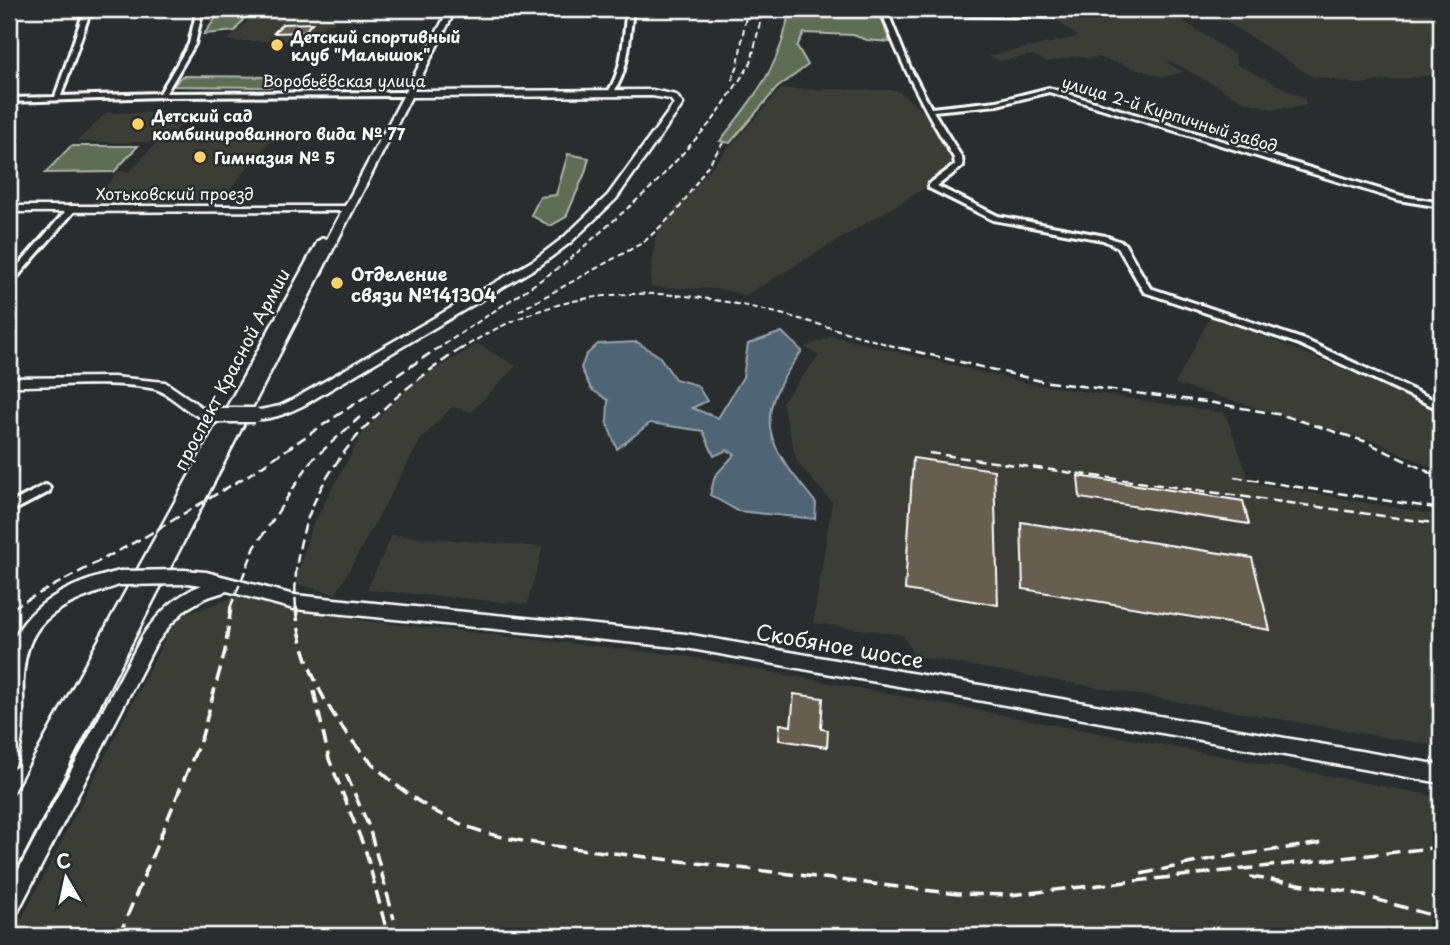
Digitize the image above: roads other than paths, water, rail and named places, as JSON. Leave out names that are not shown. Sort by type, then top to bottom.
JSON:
[{"type":"main road","name":"проспект Красной Армии","points":[[104,663],[452,9]]},
{"type":"main road","name":"Воробьёвская улица","points":[[9,382],[140,382],[160,385],[203,413],[254,415],[283,410],[538,262],[612,197],[659,136],[679,104],[678,100],[664,94],[614,88],[407,94]]},
{"type":"main road","name":"проспект Красной Армии","points":[[104,663],[341,208],[407,94]]},
{"type":"main road","name":"Хотьковский проезд","points":[[9,209],[341,208]]},
{"type":"main road","name":"Скобяное шоссе","points":[[9,759],[15,740],[17,713],[16,658],[23,637],[36,620],[54,605],[99,582],[120,578],[184,577],[229,585],[294,602],[348,609],[686,641],[1441,774]]},
{"type":"main road","points":[[9,908],[149,640],[163,621],[188,597],[204,589],[229,585]]},
{"type":"main road","points":[[9,824],[104,663]]},
{"type":"main road","points":[[9,862],[104,663]]},
{"type":"street","points":[[57,99],[85,17],[96,9]]},
{"type":"street","points":[[162,95],[195,36],[200,9]]},
{"type":"street","points":[[614,88],[629,9]]},
{"type":"street","points":[[1052,15],[884,10],[895,44],[928,110],[958,158],[959,166],[932,186],[996,218],[1105,237],[1121,245],[1147,290],[1302,342],[1441,407]]},
{"type":"street","name":"улица 2-й Кирпичный завод","points":[[928,110],[997,103],[1049,90],[1401,198],[1441,205]]},
{"type":"street","name":"Воробьёвская улица","points":[[9,100],[162,95],[407,94]]},
{"type":"street","points":[[9,281],[73,208]]},
{"type":"street","points":[[9,509],[45,489]]},
{"type":"water","points":[[782,332],[802,351],[775,395],[770,413],[770,430],[785,463],[816,503],[815,519],[738,511],[710,495],[715,476],[735,454],[727,450],[714,456],[703,431],[650,423],[617,449],[607,423],[608,400],[591,389],[581,368],[586,355],[598,344],[637,342],[659,356],[675,379],[697,385],[707,401],[692,408],[718,418],[743,377],[748,344]]},
{"type":"railway","points":[[732,80],[738,65],[747,9]]},
{"type":"railway","points":[[436,350],[563,265],[654,185],[713,120],[751,63],[763,9]]},
{"type":"railway","points":[[519,311],[644,242],[678,210],[723,143]]},
{"type":"railway","points":[[460,350],[516,319],[572,301],[627,294],[681,296],[736,304],[907,350]]},
{"type":"railway","points":[[12,608],[148,535],[250,474],[438,348]]},
{"type":"railway","points":[[296,607],[297,565],[305,526],[320,490],[341,456],[396,398],[462,348]]},
{"type":"railway","points":[[901,348],[1041,381],[1214,403],[1282,415],[1364,441],[1441,478]]},
{"type":"railway","points":[[230,608],[255,547],[311,461],[360,417]]},
{"type":"railway","points":[[929,453],[1441,524]]},
{"type":"railway","points":[[1234,477],[1441,509]]},
{"type":"railway","points":[[9,610],[15,607]]},
{"type":"railway","points":[[119,936],[202,736],[225,651],[231,607]]},
{"type":"railway","points":[[296,607],[301,640],[312,672],[327,703],[368,759],[421,803],[450,819],[514,839],[958,894],[1010,895],[1441,847]]},
{"type":"railway","points":[[314,691],[329,759],[366,852],[388,936]]},
{"type":"railway","points":[[346,774],[369,827],[394,919]]},
{"type":"railway","points":[[1141,874],[1211,859],[1322,843]]},
{"type":"railway","points":[[1250,877],[1347,891],[1441,918]]},
{"type":"place","name":"Детский спортивный клуб \"Малышок\"","points":[[277,45]]},
{"type":"place","name":"Детский сад комбинированного вида № 77","points":[[138,124]]},
{"type":"place","name":"Гимназия № 5","points":[[200,157]]},
{"type":"place","name":"Отделение связи №141304","points":[[337,283]]}]
